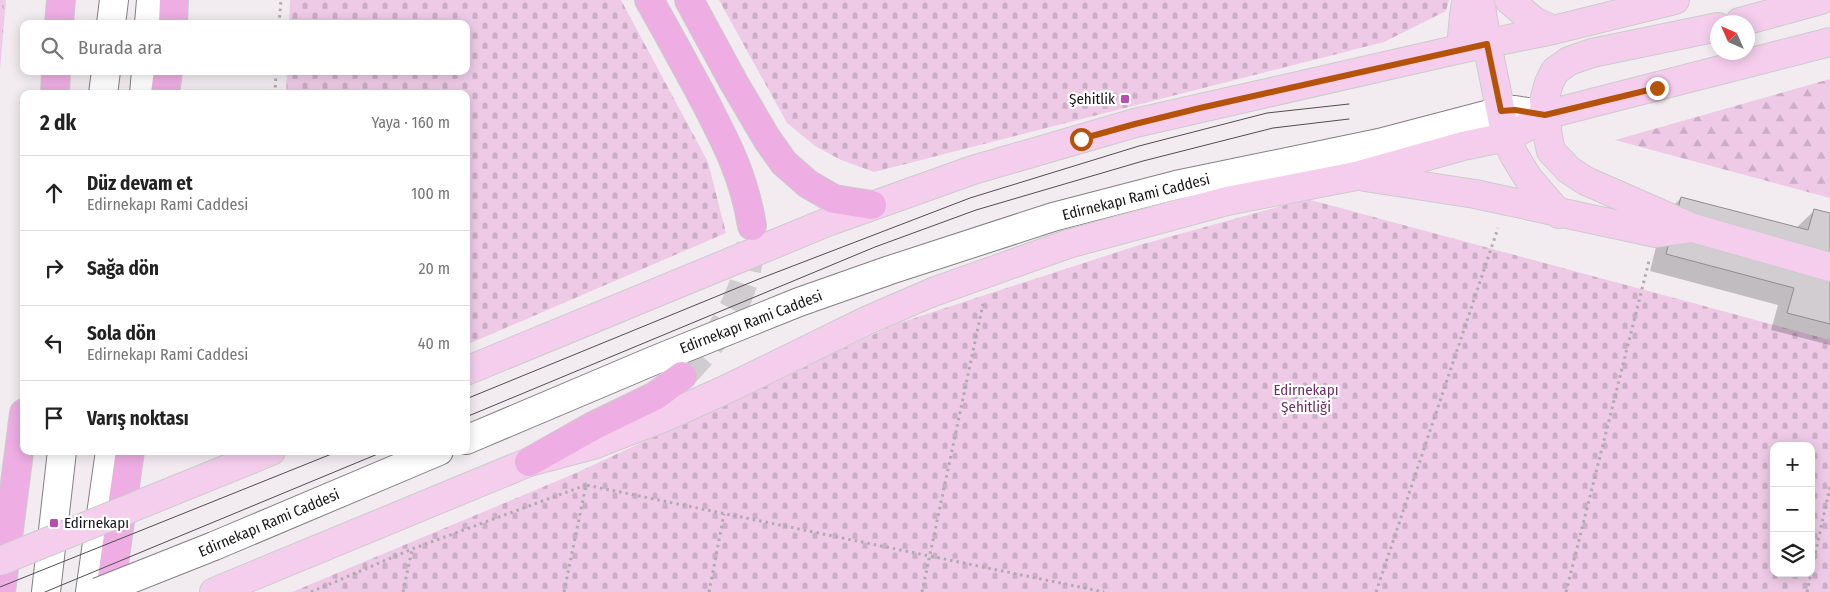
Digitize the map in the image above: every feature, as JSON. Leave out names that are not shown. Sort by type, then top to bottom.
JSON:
[{"type":"highway","points":[[59,20],[61,0]]},
{"type":"highway","points":[[173,20],[174,0]]},
{"type":"highway","points":[[649,0],[729,147],[748,201],[752,226]]},
{"type":"highway","points":[[690,0],[766,139],[784,163],[808,184],[834,198],[872,206]]},
{"type":"highway","points":[[55,90],[56,75]]},
{"type":"highway","points":[[166,90],[167,75]]},
{"type":"highway","points":[[529,462],[592,426],[655,396],[682,376]]},
{"type":"highway","points":[[1,592],[20,444]]},
{"type":"highway","points":[[110,592],[129,455]]},
{"type":"main road","points":[[1460,49],[1463,36],[1463,13],[1467,0]]},
{"type":"main road","points":[[1480,0],[1504,124],[1514,155],[1528,178],[1559,214]]},
{"type":"main road","points":[[1509,0],[1534,21],[1553,30]]},
{"type":"main road","points":[[470,369],[830,221],[973,170],[1135,124],[1460,49],[1553,30],[1675,0]]},
{"type":"main road","points":[[1755,18],[1821,0]]},
{"type":"main road","points":[[1710,29],[1592,53],[1569,61],[1555,71],[1548,83],[1544,101],[1552,150],[1569,170],[1586,181],[1693,228],[1830,267]]},
{"type":"main road","points":[[214,592],[529,462],[593,445],[665,417],[876,316],[933,292],[1068,244],[1227,201],[1356,176],[1463,146],[1504,124],[1525,128],[1545,115],[1830,42]]},
{"type":"main road","points":[[1356,176],[1504,200],[1559,214],[1656,233],[1693,228]]},
{"type":"main road","points":[[0,561],[262,455]]},
{"type":"lane","points":[[112,20],[114,0]]},
{"type":"lane","points":[[149,20],[151,0]]},
{"type":"lane","points":[[104,90],[105,75]]},
{"type":"lane","points":[[144,90],[146,75]]},
{"type":"lane","name":"Edirnekapı Rami Caddesi","points":[[470,438],[655,360],[799,302],[1044,220],[1176,185],[1379,143],[1504,124]]},
{"type":"lane","points":[[46,592],[62,455]]},
{"type":"lane","points":[[90,592],[109,455]]},
{"type":"lane","name":"Edirnekapı Rami Caddesi","points":[[98,592],[214,546],[430,455]]},
{"type":"path","points":[[279,20],[281,0]]},
{"type":"path","points":[[275,90],[276,75]]},
{"type":"path","points":[[1376,592],[1503,212],[1504,200]]},
{"type":"path","points":[[1566,592],[1656,233]]},
{"type":"path","points":[[922,592],[983,306]]},
{"type":"path","points":[[311,592],[412,549],[586,485],[1104,592]]},
{"type":"path","points":[[564,592],[586,485]]},
{"type":"path","points":[[1815,554],[1830,487]]},
{"type":"path","points":[[708,592],[724,514]]},
{"type":"path","points":[[404,592],[412,549]]},
{"type":"path","points":[[1807,592],[1810,577]]},
{"type":"green space","points":[[0,0],[6,0],[0,70]]},
{"type":"green space","points":[[290,0],[621,0],[708,162],[726,233],[470,343],[470,90],[286,90],[287,75],[470,75],[470,20],[289,20]]},
{"type":"green space","points":[[719,0],[1449,0],[1446,11],[1384,42],[874,172],[841,160],[815,146],[787,123]]},
{"type":"green space","points":[[1830,79],[1830,198],[1615,140]]},
{"type":"green space","name":"Edirnekapı Şehitliği","points":[[1307,199],[1830,340],[1830,592],[292,592],[576,473],[896,324],[1136,246]]},
{"type":"building","points":[[1681,197],[1808,230],[1814,209],[1830,213],[1830,324],[1787,313],[1794,288],[1666,254]]},
{"type":"tunnel","points":[[682,376],[710,345],[732,312],[746,275],[751,233]]},
{"type":"tram line","points":[[470,397],[759,279],[970,198],[1139,146],[1267,113],[1349,104]]},
{"type":"tram line","points":[[470,415],[875,247],[976,210],[1143,161],[1273,128],[1349,119]]},
{"type":"tram line","points":[[0,587],[329,455]]},
{"type":"tram line","points":[[45,592],[375,455]]},
{"type":"place","name":"Şehitlik","points":[[1125,99]]},
{"type":"place","name":"Edirnekapı","points":[[54,523]]},
{"type":"route","points":[[1081,139],[1200,108],[1487,44],[1501,111],[1515,110],[1545,115],[1657,88]]}]
